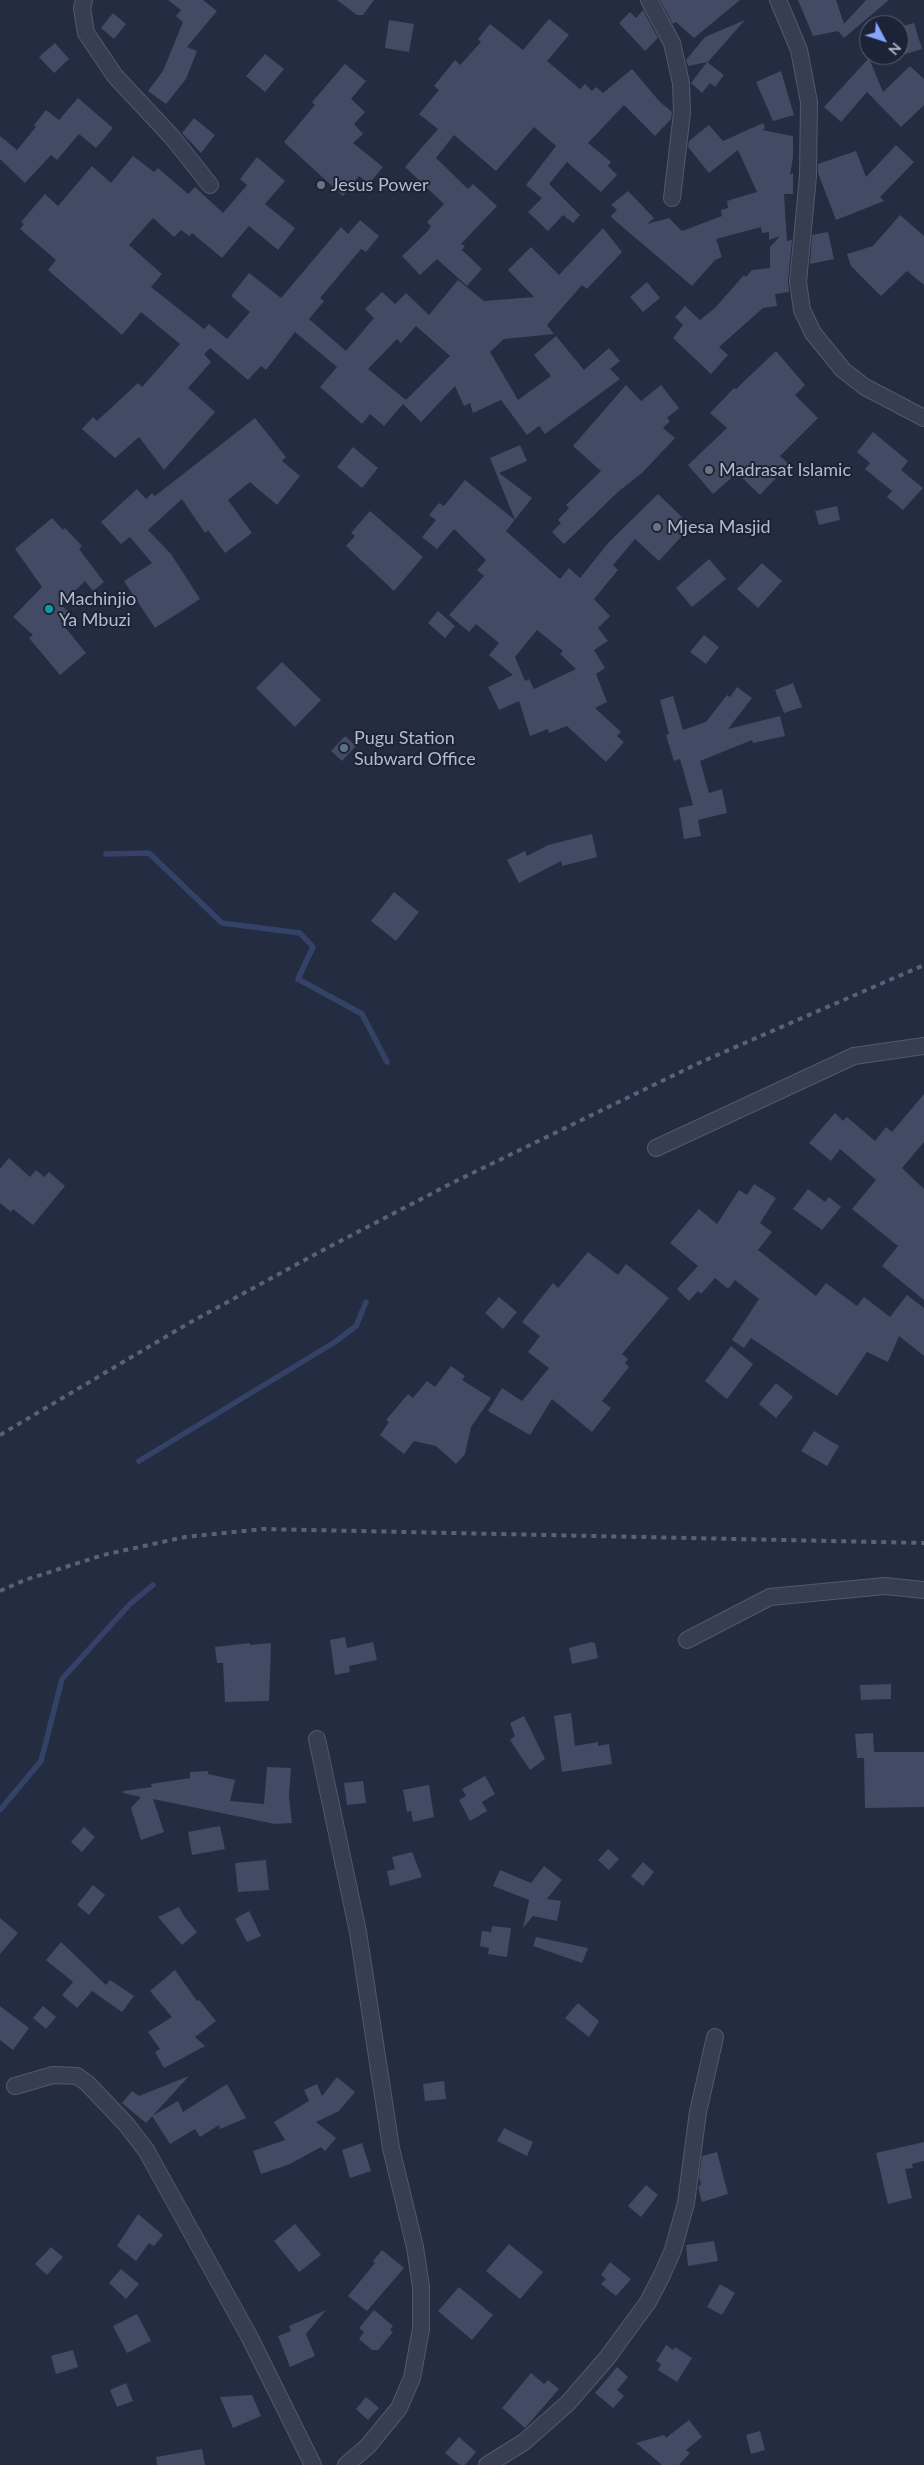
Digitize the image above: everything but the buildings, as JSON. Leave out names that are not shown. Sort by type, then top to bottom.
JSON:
[{"type":"street","points":[[84,0],[82,8],[86,34],[115,76],[172,137],[210,185]]},
{"type":"street","points":[[649,0],[672,43],[681,83],[682,113],[672,198]]},
{"type":"street","points":[[778,0],[799,50],[809,102],[808,176],[798,282],[802,310],[813,333],[843,370],[865,387],[924,418]]},
{"type":"street","points":[[656,1148],[854,1056],[924,1046]]},
{"type":"street","points":[[687,1640],[770,1597],[885,1586],[924,1590]]},
{"type":"street","points":[[317,1739],[358,1932],[391,2148],[415,2247],[421,2287],[421,2329],[412,2378],[398,2408],[368,2446],[346,2465]]},
{"type":"street","points":[[487,2465],[524,2442],[568,2403],[608,2358],[648,2302],[673,2250],[686,2203],[698,2112],[715,2037]]},
{"type":"street","points":[[15,2086],[53,2074],[77,2076],[87,2083],[126,2124],[146,2150],[249,2336],[312,2465]]},
{"type":"waterway","points":[[106,854],[149,853],[222,923],[300,933],[313,947],[298,979],[362,1014],[387,1062]]},
{"type":"waterway","points":[[139,1461],[335,1342],[356,1326],[366,1302]]},
{"type":"waterway","points":[[0,1810],[41,1761],[62,1679],[130,1604],[153,1585]]},
{"type":"railway","points":[[0,1435],[189,1323],[452,1183],[701,1062],[924,965]]},
{"type":"railway","points":[[0,1591],[25,1580],[103,1555],[185,1537],[263,1529],[924,1543]]},
{"type":"place","name":"Jesus Power","points":[[321,185]]},
{"type":"place","name":"Madrasat Islamic","points":[[709,470]]},
{"type":"place","name":"Mjesa Masjid","points":[[657,527]]},
{"type":"place","name":"Machinjio Ya Mbuzi","points":[[49,609]]},
{"type":"place","name":"Pugu Station Subward Office","points":[[344,748]]}]
